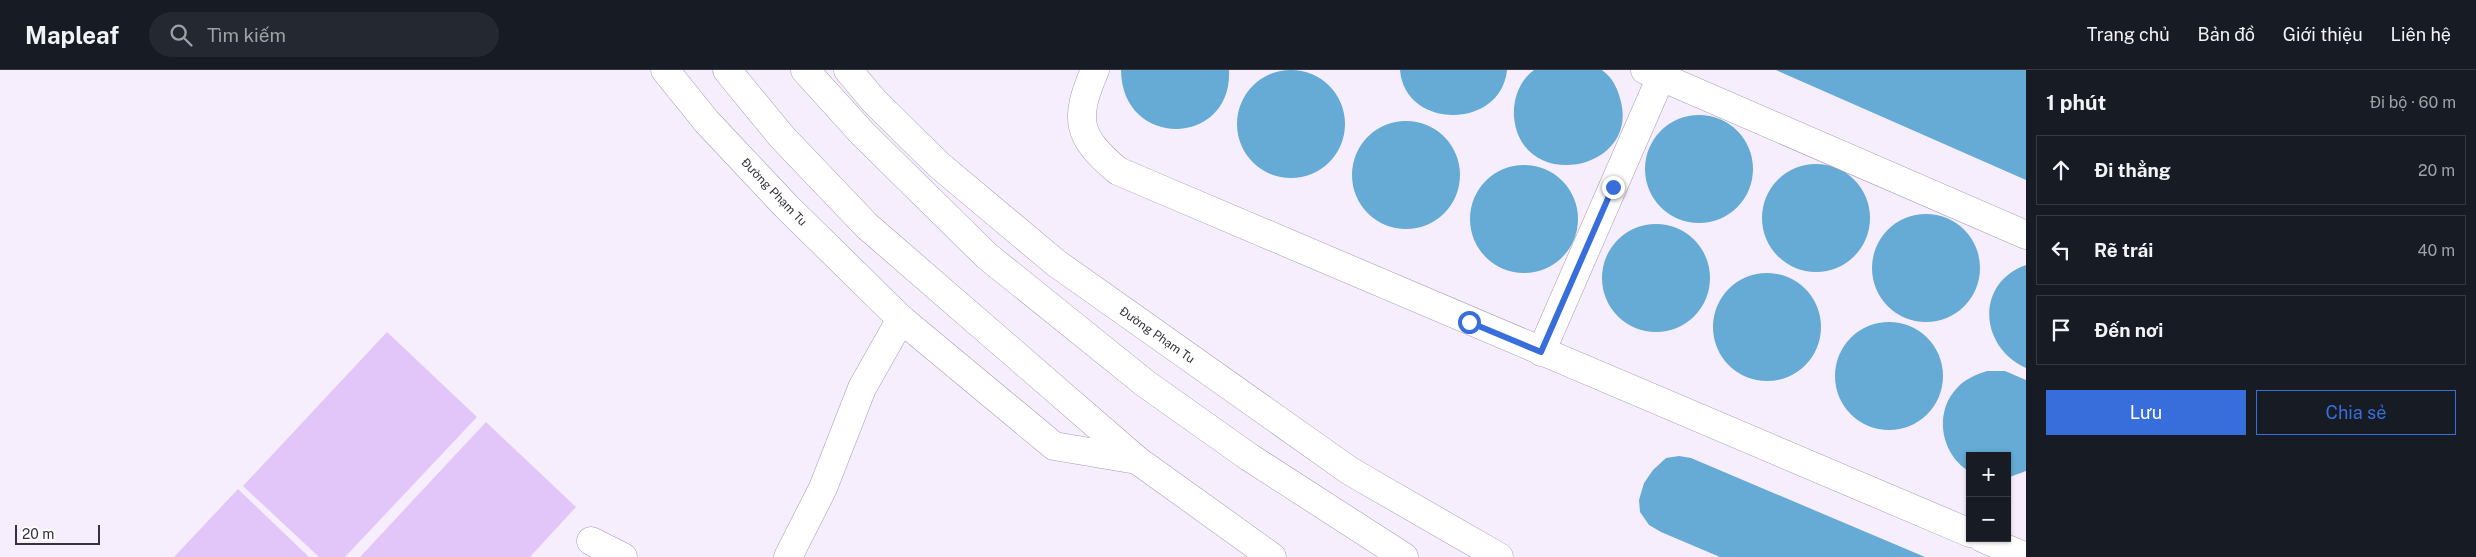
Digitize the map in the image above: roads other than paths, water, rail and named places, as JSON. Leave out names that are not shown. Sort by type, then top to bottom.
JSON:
[{"type":"main road","name":"Đường Phạm Tu","points":[[665,70],[707,122],[786,206],[901,319],[1054,446],[1138,460]]},
{"type":"main road","name":"Đường Phạm Tu","points":[[727,70],[782,137],[867,226],[1138,460],[1272,557]]},
{"type":"main road","points":[[805,70],[863,134],[987,256],[1146,384],[1249,457],[1404,557]]},
{"type":"main road","name":"Đường Phạm Tu","points":[[848,70],[874,101],[939,165],[1056,263],[1350,471],[1499,557]]},
{"type":"main road","points":[[1095,70],[1083,98],[1081,123],[1095,152],[1118,172],[1966,531]]},
{"type":"main road","points":[[1541,352],[1657,72],[2026,235]]},
{"type":"main road","points":[[971,240],[994,213]]},
{"type":"main road","points":[[788,557],[823,488],[862,388],[901,319]]},
{"type":"main road","points":[[591,541],[623,557]]},
{"type":"main road","points":[[1992,542],[2025,555]]},
{"type":"water","points":[[1121,70],[1229,70],[1226,95],[1214,114],[1197,125],[1177,129],[1157,125],[1139,115],[1126,96]]},
{"type":"water","points":[[1291,70],[1312,74],[1329,86],[1341,103],[1345,124],[1341,145],[1329,162],[1312,174],[1291,178],[1270,174],[1253,162],[1241,145],[1237,124],[1241,103],[1253,86],[1270,74]]},
{"type":"water","points":[[1400,70],[1507,70],[1501,90],[1488,104],[1472,112],[1453,115],[1434,112],[1418,104],[1406,90]]},
{"type":"water","points":[[1534,70],[1602,70],[1606,73],[1614,84],[1621,102],[1622,126],[1612,145],[1596,158],[1576,164],[1555,164],[1536,157],[1521,141],[1514,117],[1518,91],[1524,79]]},
{"type":"water","points":[[1776,70],[2026,70],[2026,180]]},
{"type":"water","points":[[1699,115],[1720,119],[1737,131],[1749,148],[1753,169],[1749,190],[1737,207],[1720,219],[1699,223],[1678,219],[1661,207],[1649,190],[1645,169],[1649,148],[1661,131],[1678,119]]},
{"type":"water","points":[[1406,121],[1427,125],[1444,137],[1456,154],[1460,175],[1456,196],[1444,213],[1427,225],[1406,229],[1385,225],[1368,213],[1356,196],[1352,175],[1356,154],[1368,137],[1385,125]]},
{"type":"water","points":[[1816,164],[1837,168],[1854,180],[1866,197],[1870,218],[1866,239],[1854,256],[1837,268],[1816,272],[1795,268],[1778,256],[1766,239],[1762,218],[1766,197],[1778,180],[1795,168]]},
{"type":"water","points":[[1524,165],[1545,169],[1562,181],[1574,198],[1578,219],[1574,240],[1562,257],[1545,269],[1524,273],[1503,269],[1486,257],[1474,240],[1470,219],[1474,198],[1486,181],[1503,169]]},
{"type":"water","points":[[1926,214],[1947,218],[1964,230],[1976,247],[1980,268],[1976,289],[1964,306],[1947,318],[1926,322],[1905,318],[1888,306],[1876,289],[1872,268],[1876,247],[1888,230],[1905,218]]},
{"type":"water","points":[[1656,224],[1677,228],[1694,240],[1706,257],[1710,278],[1706,299],[1694,316],[1677,328],[1656,332],[1635,328],[1618,316],[1606,299],[1602,278],[1606,257],[1618,240],[1635,228]]},
{"type":"water","points":[[2026,265],[2026,368],[2010,358],[1999,346],[1992,331],[1989,315],[1991,300],[1998,286],[2009,274]]},
{"type":"water","points":[[1767,273],[1788,277],[1805,289],[1817,306],[1821,327],[1817,348],[1805,365],[1788,377],[1767,381],[1746,377],[1729,365],[1717,348],[1713,327],[1717,306],[1729,289],[1746,277]]},
{"type":"water","points":[[1889,322],[1910,326],[1927,338],[1939,355],[1943,376],[1939,397],[1927,414],[1910,426],[1889,430],[1868,426],[1851,414],[1839,397],[1835,376],[1839,355],[1851,338],[1868,326]]},
{"type":"water","points":[[1987,371],[2005,371],[2026,380],[2026,471],[2011,477],[2011,452],[1966,452],[1966,469],[1952,455],[1944,433],[1945,409],[1949,398],[1957,388],[1974,376]]},
{"type":"water","points":[[1679,456],[1691,458],[1925,557],[1720,557],[1661,532],[1649,525],[1640,512],[1639,500],[1644,483],[1653,470],[1666,458]]}]
